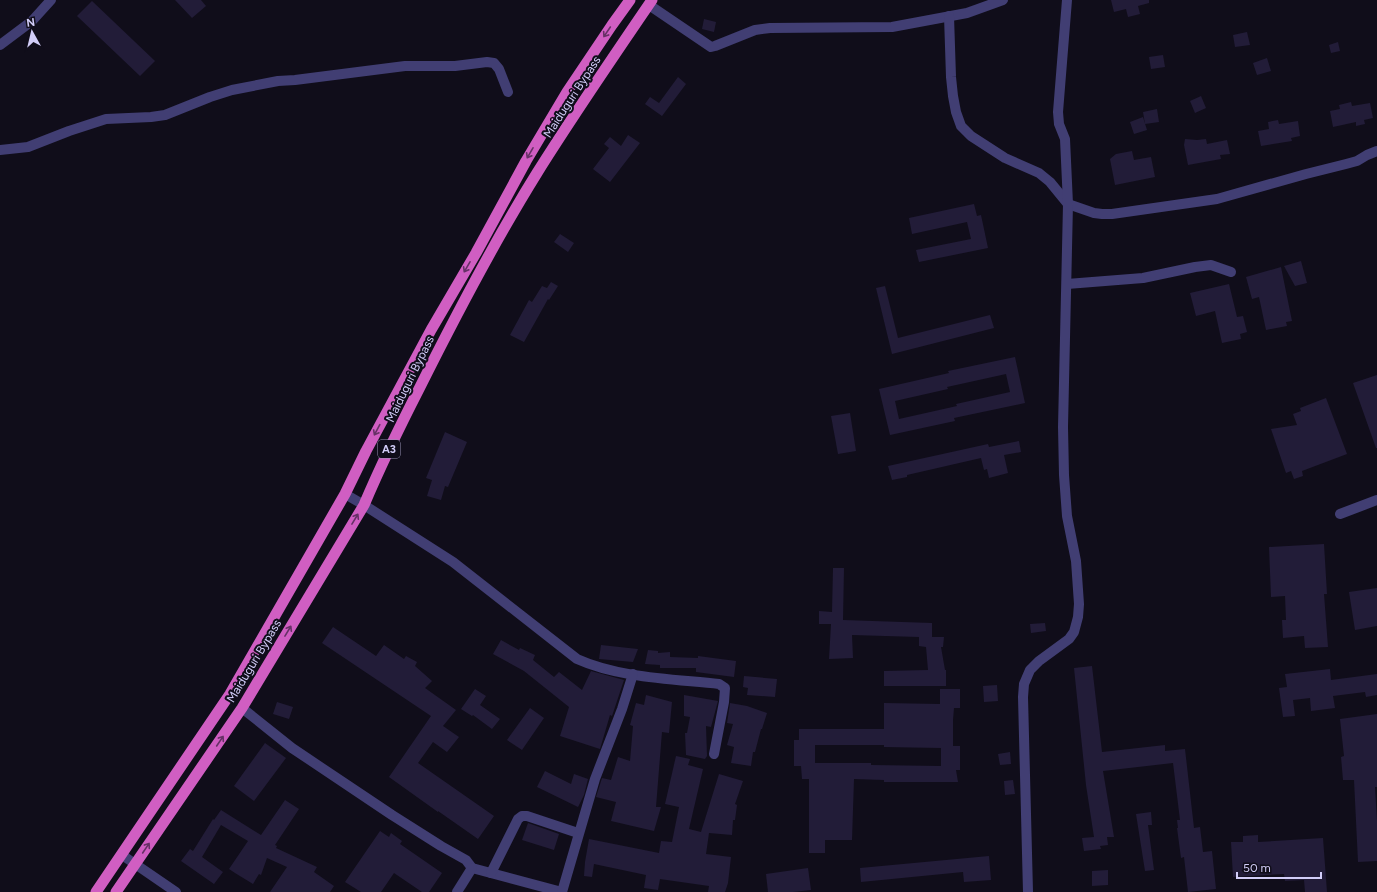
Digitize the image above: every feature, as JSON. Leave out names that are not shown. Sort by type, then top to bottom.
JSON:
[{"type":"highway","name":"Maiduguri Bypass","points":[[96,892],[230,694],[345,494],[366,451],[431,330],[476,253],[537,141],[567,92],[630,0]]},
{"type":"highway","name":"Maiduguri Bypass","points":[[116,892],[242,708],[364,505],[379,469],[485,261],[537,174],[596,82],[651,2]]},
{"type":"street","points":[[0,45],[32,21],[51,0]]},
{"type":"street","points":[[651,2],[711,47],[750,31],[762,29],[892,26],[949,16],[981,8],[1003,0]]},
{"type":"street","points":[[1028,892],[1023,705],[1024,684],[1030,670],[1039,661],[1069,639],[1074,632],[1078,618],[1079,604],[1076,561],[1067,516],[1063,453],[1068,204],[1064,139],[1059,124],[1058,112],[1067,0]]},
{"type":"street","points":[[949,16],[953,96],[956,112],[961,126],[971,136],[1005,158],[1039,173],[1050,182],[1068,204],[1102,214],[1217,199],[1346,164],[1377,151]]},
{"type":"street","points":[[0,150],[28,147],[69,131],[106,119],[165,115],[210,97],[247,86],[405,66],[455,66],[487,62],[494,64],[499,69],[508,92]]},
{"type":"street","points":[[1067,284],[1143,278],[1211,265],[1230,272]]},
{"type":"street","points":[[345,494],[458,566],[577,659],[605,668],[633,674],[719,684],[725,688],[724,702],[714,754]]},
{"type":"street","points":[[1340,514],[1377,500]]},
{"type":"street","points":[[242,708],[292,748],[392,816],[466,860],[472,868],[562,892],[595,779],[622,709],[633,674]]},
{"type":"street","points":[[491,873],[518,819],[522,816],[527,816],[578,833]]},
{"type":"street","points":[[122,854],[176,892]]},
{"type":"street","points":[[457,892],[472,868]]},
{"type":"building","points":[[175,0],[201,0],[206,6],[192,18]]},
{"type":"building","points":[[1111,0],[1149,0],[1149,3],[1138,6],[1140,14],[1128,17],[1126,9],[1114,12]]},
{"type":"building","points":[[92,1],[155,61],[140,76],[77,16]]},
{"type":"building","points":[[704,19],[716,22],[714,32],[702,29]]},
{"type":"building","points":[[1247,32],[1250,45],[1235,47],[1233,35]]},
{"type":"building","points":[[1338,42],[1340,51],[1331,53],[1329,45]]},
{"type":"building","points":[[1163,55],[1165,67],[1151,69],[1149,57]]},
{"type":"building","points":[[1267,58],[1271,71],[1257,75],[1253,63]]},
{"type":"building","points":[[678,77],[686,84],[662,116],[645,104],[650,97],[659,103]]},
{"type":"building","points":[[1201,96],[1206,108],[1195,113],[1190,101]]},
{"type":"building","points":[[1351,102],[1352,106],[1370,103],[1373,118],[1364,120],[1365,124],[1356,126],[1356,122],[1333,127],[1330,111],[1340,109],[1339,105]]},
{"type":"building","points":[[1157,109],[1159,122],[1145,124],[1143,112]]},
{"type":"building","points":[[1143,117],[1147,130],[1134,134],[1130,122]]},
{"type":"building","points":[[1278,120],[1279,124],[1298,121],[1300,136],[1291,138],[1292,141],[1261,146],[1258,131],[1269,129],[1268,122]]},
{"type":"building","points":[[628,135],[640,143],[610,182],[593,169],[609,148],[604,144],[610,137],[621,146]]},
{"type":"building","points":[[1185,139],[1206,139],[1207,144],[1227,140],[1230,154],[1220,155],[1221,159],[1188,165],[1184,145]]},
{"type":"building","points":[[1132,151],[1134,160],[1151,157],[1155,177],[1115,185],[1110,159],[1116,154]]},
{"type":"building","points":[[974,204],[977,216],[981,215],[988,248],[919,262],[916,250],[971,239],[967,222],[912,234],[909,218]]},
{"type":"building","points":[[560,234],[574,243],[568,252],[554,242]]},
{"type":"building","points":[[1301,261],[1307,283],[1295,286],[1284,266]]},
{"type":"building","points":[[1281,267],[1292,321],[1286,322],[1287,326],[1266,330],[1259,297],[1252,299],[1246,277]]},
{"type":"building","points":[[551,282],[558,286],[549,300],[548,299],[524,342],[510,335],[529,300],[532,302],[542,286],[547,288]]},
{"type":"building","points":[[1229,284],[1237,317],[1243,316],[1247,332],[1240,334],[1241,339],[1222,343],[1215,311],[1196,316],[1190,293]]},
{"type":"building","points":[[885,286],[898,338],[990,315],[994,328],[892,354],[876,288]]},
{"type":"building","points":[[1015,357],[1025,403],[954,418],[955,421],[890,435],[879,389],[949,373],[948,371]],"holes":[[[1006,374],[1010,392],[899,419],[895,401],[948,389],[947,387]]]},
{"type":"building","points":[[1377,375],[1377,448],[1376,448],[1353,383]]},
{"type":"building","points":[[1326,398],[1347,454],[1302,471],[1303,476],[1294,479],[1291,471],[1286,473],[1271,429],[1297,425],[1293,414],[1301,411],[1300,408]]},
{"type":"building","points":[[850,413],[856,451],[838,454],[831,416]]},
{"type":"building","points":[[445,432],[467,442],[448,487],[445,486],[441,500],[427,496],[432,480],[426,478]]},
{"type":"building","points":[[1019,441],[1021,452],[1004,455],[1008,473],[989,478],[987,469],[984,470],[981,458],[907,475],[907,477],[892,480],[888,466],[988,444],[989,447]]},
{"type":"building","points":[[1324,544],[1327,594],[1324,594],[1328,647],[1305,648],[1304,636],[1283,638],[1282,620],[1286,620],[1285,596],[1271,597],[1269,547]]},
{"type":"building","points":[[833,568],[844,568],[843,620],[932,623],[932,637],[944,637],[943,647],[941,647],[946,670],[946,686],[884,686],[884,671],[928,670],[926,647],[919,646],[919,637],[852,635],[853,658],[829,659],[831,624],[819,624],[819,611],[832,612]]},
{"type":"building","points":[[1377,588],[1377,626],[1355,630],[1349,592]]},
{"type":"building","points":[[1045,623],[1046,631],[1031,633],[1030,624]]},
{"type":"building","points":[[333,627],[376,656],[384,645],[404,659],[406,656],[417,662],[415,666],[432,681],[425,688],[456,710],[443,726],[459,737],[447,752],[433,742],[418,763],[494,816],[478,839],[389,777],[431,716],[322,643]]},
{"type":"building","points":[[501,640],[519,650],[520,648],[535,655],[533,660],[554,677],[559,672],[582,690],[591,671],[624,680],[612,716],[610,715],[600,749],[560,736],[569,707],[524,671],[493,654]]},
{"type":"building","points":[[601,645],[638,649],[633,662],[599,659]]},
{"type":"building","points":[[648,650],[658,651],[658,653],[670,652],[670,657],[698,658],[698,656],[736,661],[734,677],[696,672],[696,668],[660,668],[660,665],[645,664]]},
{"type":"building","points":[[1092,666],[1102,752],[1165,745],[1165,751],[1185,749],[1194,828],[1200,827],[1203,852],[1212,851],[1216,889],[1188,892],[1184,857],[1181,858],[1177,828],[1177,820],[1180,820],[1173,763],[1103,771],[1114,837],[1107,837],[1108,845],[1100,846],[1101,849],[1084,851],[1082,838],[1094,837],[1086,785],[1074,668]]},
{"type":"building","points":[[1330,669],[1331,680],[1377,674],[1377,695],[1366,697],[1365,692],[1333,696],[1335,708],[1311,711],[1310,698],[1293,700],[1295,716],[1283,717],[1279,688],[1287,687],[1285,674]]},
{"type":"building","points":[[744,676],[777,679],[775,697],[747,695],[748,688],[743,687]]},
{"type":"building","points":[[997,685],[998,701],[984,702],[983,686]]},
{"type":"building","points":[[475,689],[486,696],[480,705],[500,719],[492,729],[473,715],[472,716],[461,709]]},
{"type":"building","points":[[940,689],[960,689],[960,708],[954,708],[953,720],[953,746],[960,746],[960,770],[956,770],[958,782],[884,782],[884,780],[854,779],[852,840],[825,840],[825,853],[809,853],[809,779],[802,779],[801,766],[794,766],[794,740],[799,740],[799,729],[884,729],[884,703],[940,704]],"holes":[[[815,745],[884,745],[884,747],[941,748],[941,766],[871,765],[871,763],[815,763]]]},
{"type":"building","points":[[646,695],[672,702],[669,733],[662,732],[656,807],[661,807],[654,831],[611,821],[616,802],[596,797],[602,778],[611,780],[618,757],[630,761],[633,726],[630,725],[636,703],[644,705]]},
{"type":"building","points":[[684,695],[718,701],[711,727],[706,726],[707,756],[705,759],[686,755],[685,733],[687,733],[690,717],[684,716]]},
{"type":"building","points":[[277,702],[293,707],[289,719],[273,714]]},
{"type":"building","points":[[730,703],[747,706],[767,713],[755,752],[753,752],[751,766],[731,763],[734,747],[727,745],[733,724],[727,723]]},
{"type":"building","points":[[530,708],[544,718],[522,750],[507,740]]},
{"type":"building","points":[[1377,714],[1377,787],[1375,787],[1377,861],[1358,862],[1354,780],[1343,780],[1341,757],[1344,756],[1340,719]]},
{"type":"building","points":[[265,743],[286,758],[254,801],[234,786]]},
{"type":"building","points":[[1010,752],[1011,764],[1000,765],[998,754]]},
{"type":"building","points":[[676,756],[690,759],[688,765],[703,769],[689,829],[701,832],[719,774],[743,781],[735,804],[737,805],[735,820],[733,820],[732,835],[709,833],[706,854],[731,857],[728,883],[725,892],[708,892],[709,886],[660,879],[658,890],[644,888],[646,875],[594,864],[592,877],[584,876],[589,839],[659,853],[661,841],[672,842],[679,807],[665,804]]},
{"type":"building","points":[[545,771],[571,784],[574,774],[588,779],[584,795],[578,807],[537,787]]},
{"type":"building","points":[[1013,780],[1015,794],[1005,795],[1004,781]]},
{"type":"building","points":[[285,800],[299,809],[275,845],[277,846],[276,848],[317,867],[314,872],[334,886],[330,892],[270,892],[287,867],[267,858],[261,875],[259,874],[253,884],[235,873],[229,869],[248,841],[221,825],[202,857],[223,872],[214,884],[181,861],[190,849],[193,851],[213,819],[214,820],[221,810],[261,835]]},
{"type":"building","points":[[1151,812],[1152,825],[1148,825],[1154,870],[1145,871],[1136,814]]},
{"type":"building","points":[[528,823],[559,834],[554,850],[522,840]]},
{"type":"building","points":[[380,831],[389,837],[391,833],[402,841],[400,844],[442,873],[429,892],[422,892],[394,873],[381,892],[361,892],[345,882]]},
{"type":"building","points":[[1258,835],[1258,842],[1323,838],[1327,892],[1305,892],[1304,880],[1285,881],[1284,874],[1233,877],[1231,842],[1243,842],[1243,836]]},
{"type":"building","points":[[989,856],[991,880],[964,882],[963,872],[861,882],[860,868]]},
{"type":"building","points":[[808,868],[811,890],[768,892],[766,874]]},
{"type":"building","points":[[1108,870],[1108,885],[1092,886],[1092,871]]}]
